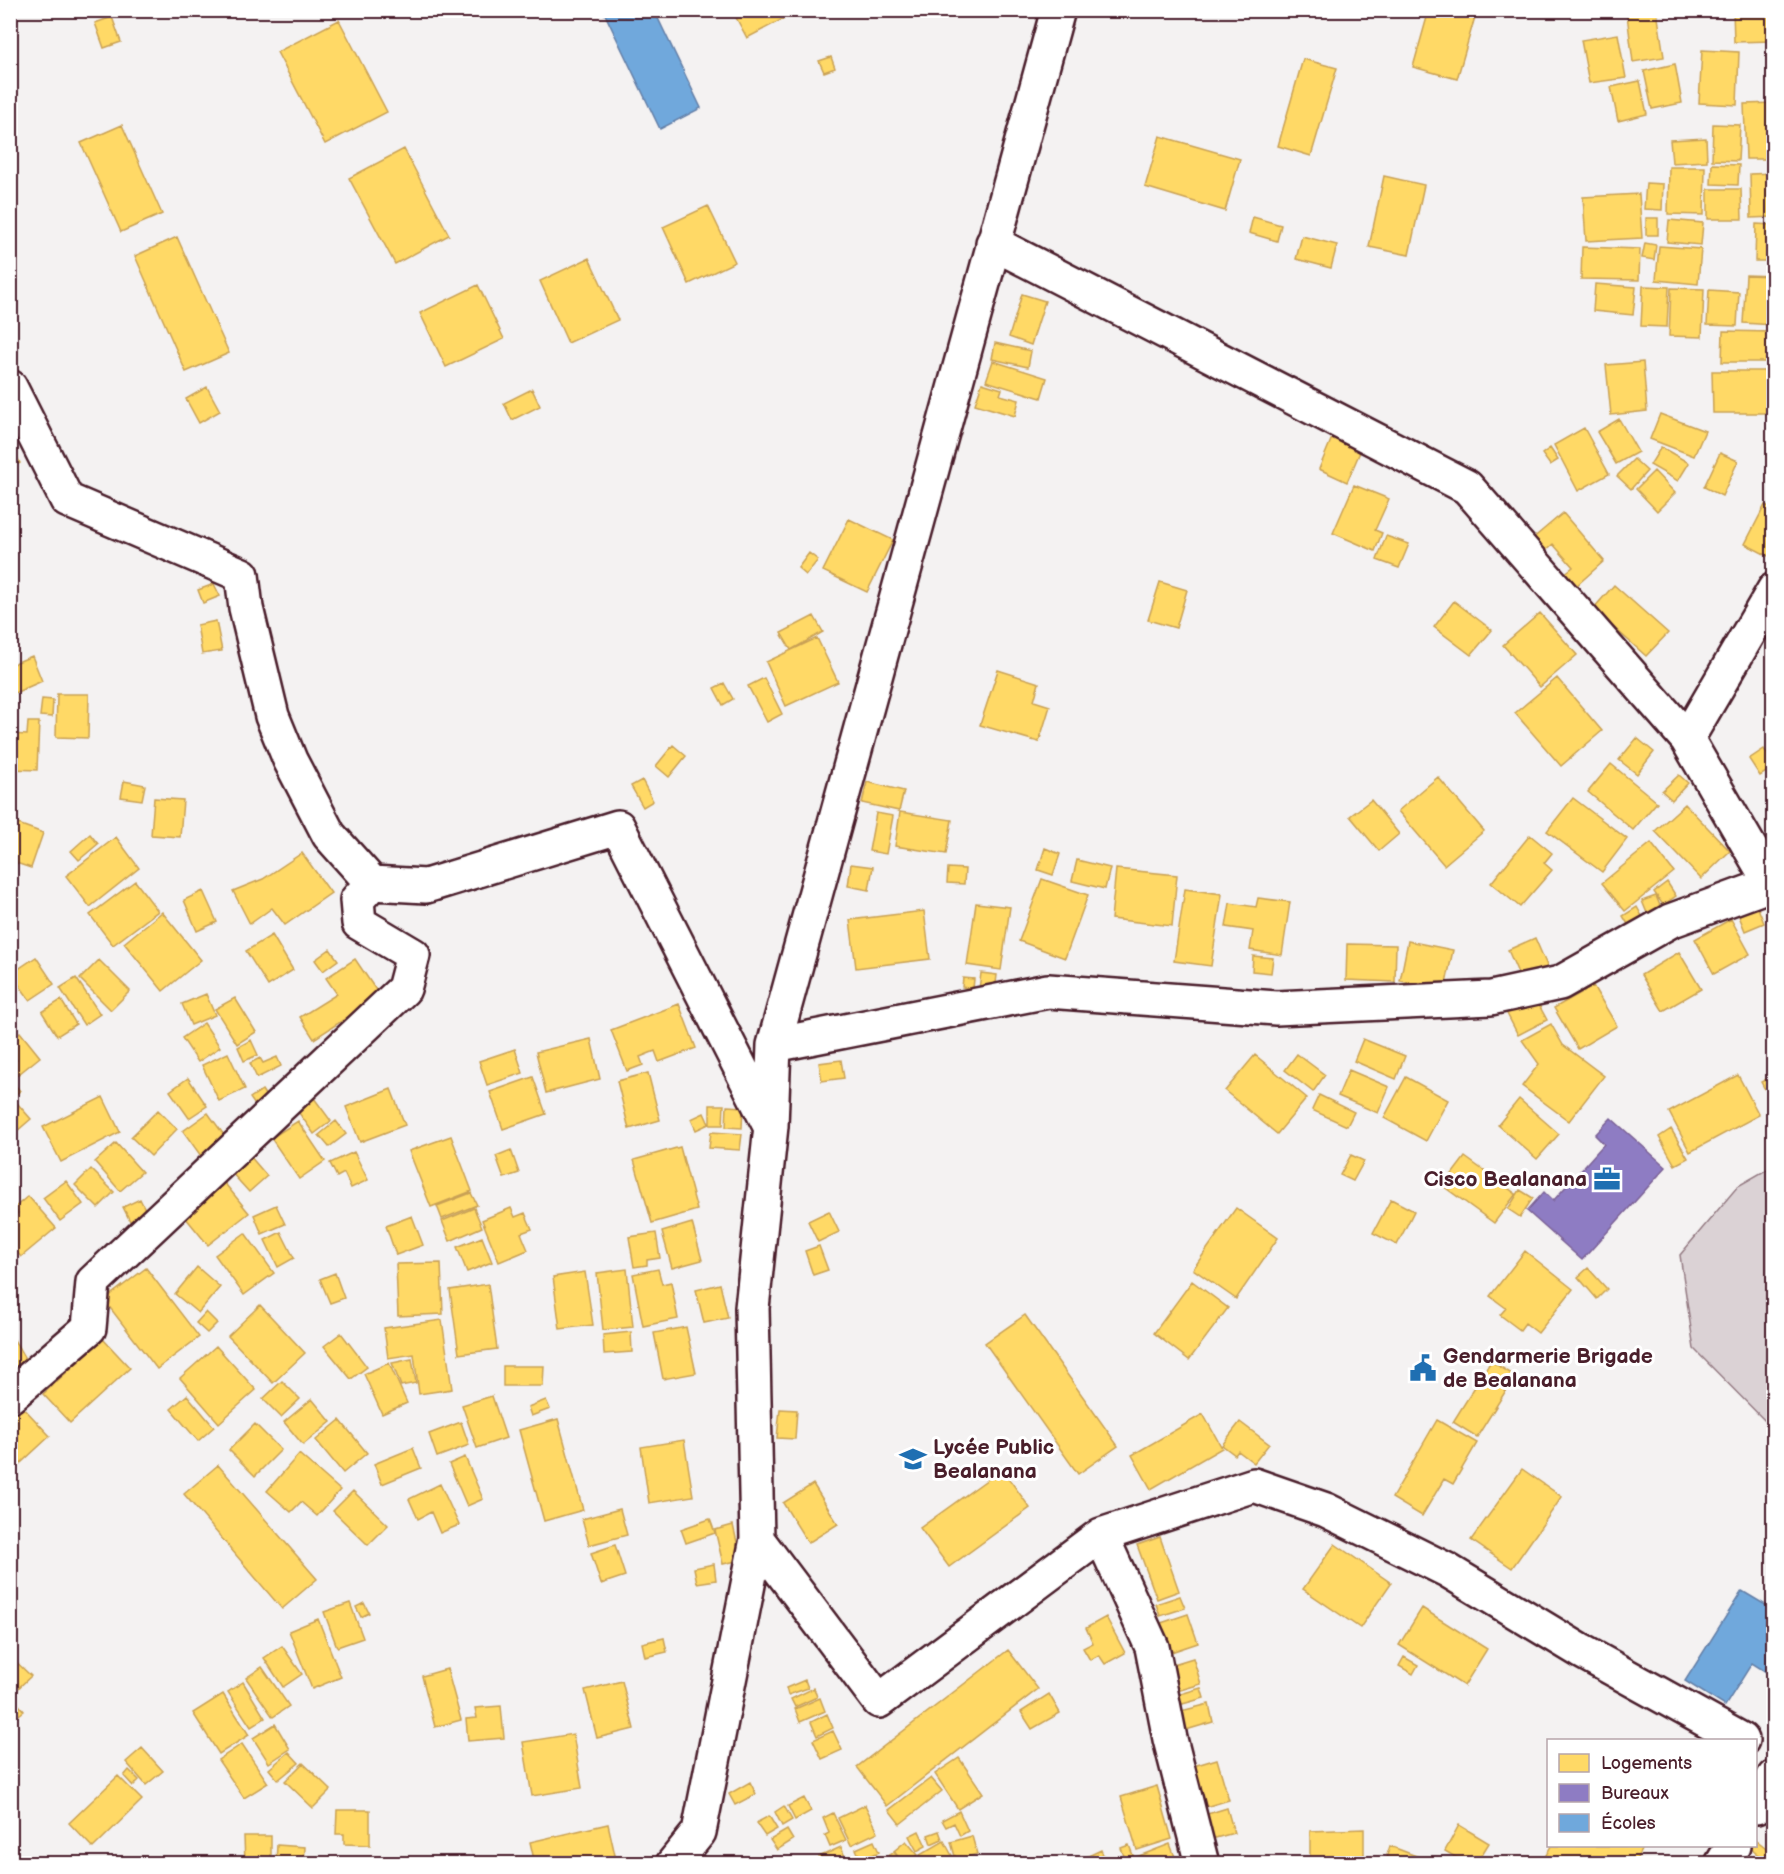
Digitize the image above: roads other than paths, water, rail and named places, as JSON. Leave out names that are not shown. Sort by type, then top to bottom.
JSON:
[{"type":"street","points":[[673,1863],[699,1832],[756,1539],[752,1308],[771,1126],[774,1045],[1058,10]]},
{"type":"street","points":[[774,1045],[1048,991],[1276,1008],[1491,998],[1560,983],[1670,921],[1772,884],[1687,739],[1467,487],[993,243]]},
{"type":"street","points":[[10,387],[66,500],[242,575],[246,608],[272,716],[290,760],[329,835],[372,883],[426,886],[618,827],[771,1126]]},
{"type":"street","points":[[1687,739],[1773,590]]},
{"type":"street","points":[[10,1396],[89,1328],[93,1282],[404,989],[413,955],[359,923],[357,900],[372,883]]},
{"type":"street","points":[[756,1539],[879,1701],[1101,1535],[1254,1485],[1326,1510],[1447,1570],[1581,1651],[1740,1739]]},
{"type":"street","points":[[1101,1535],[1152,1647],[1170,1739],[1202,1863]]},
{"type":"street","points":[[1757,1749],[1773,1758]]},
{"type":"street","points":[[1757,1804],[1773,1776]]},
{"type":"street","points":[[1722,1863],[1732,1847]]},
{"type":"place","name":"Cisco Bealanana","points":[[1607,1179]]},
{"type":"place","name":"Gendarmerie Brigade de Bealanana","points":[[1423,1368]]},
{"type":"place","name":"Lycée Public Bealanana","points":[[913,1459]]}]
